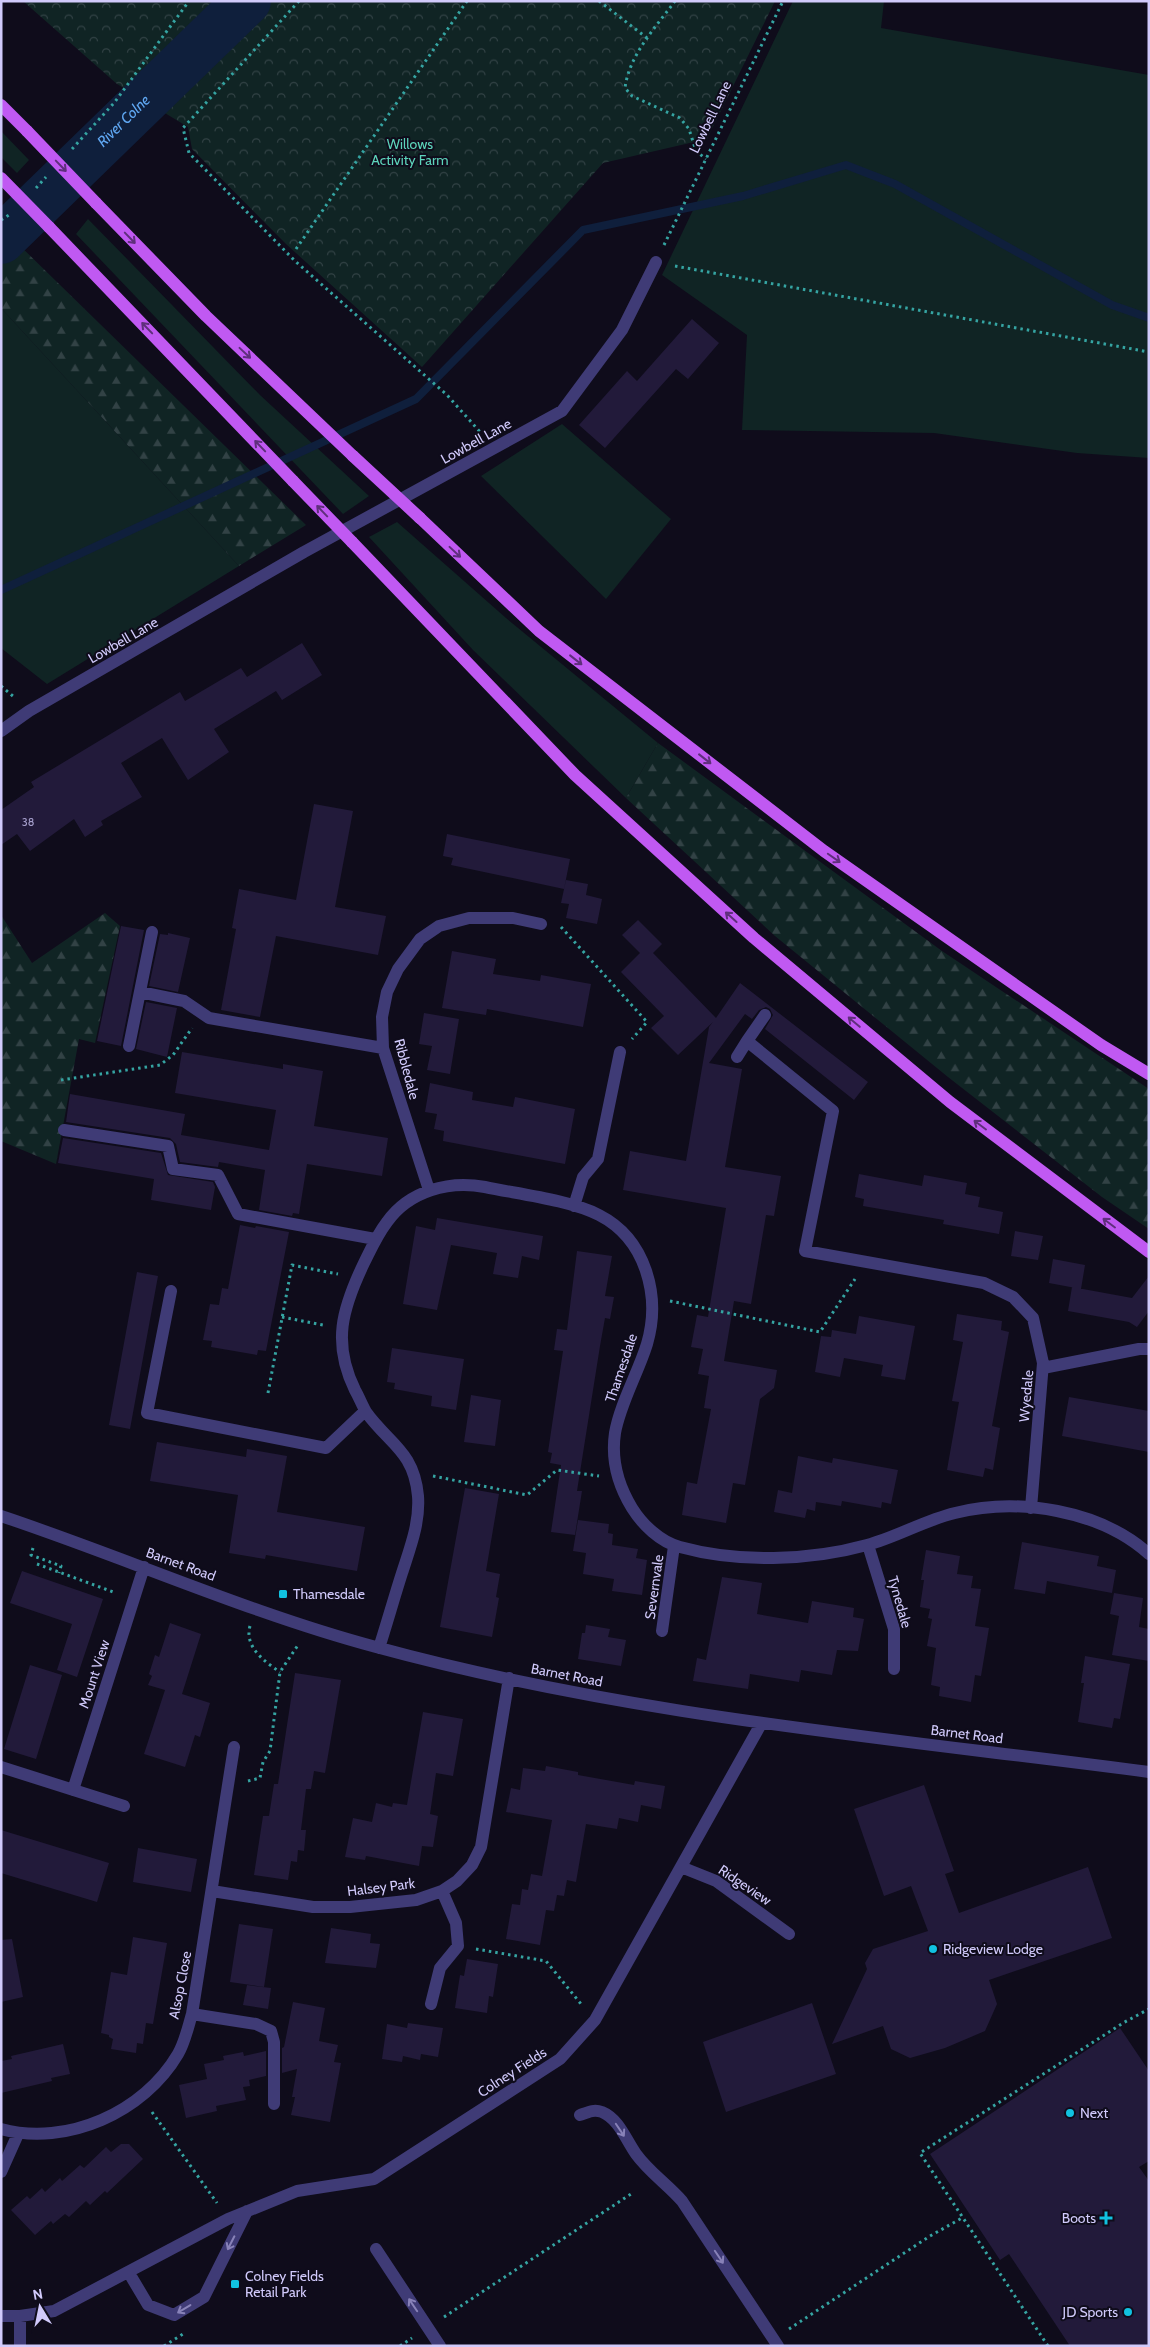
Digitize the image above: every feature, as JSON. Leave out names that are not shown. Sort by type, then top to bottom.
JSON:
[{"type":"main road","points":[[1,105],[206,316],[539,631],[824,851],[1101,1045],[1149,1074]]},
{"type":"main road","points":[[1,178],[575,775],[754,938],[950,1102],[1149,1252]]},
{"type":"street","name":"Lowbell Lane","points":[[1,731],[29,711],[304,552],[562,411],[622,330],[656,262]]},
{"type":"street","name":"Ribbledale","points":[[429,1190],[383,1048],[382,1018],[387,992],[398,969],[420,939],[439,926],[469,918],[513,918],[541,924]]},
{"type":"street","points":[[129,1046],[152,932]]},
{"type":"street","points":[[140,992],[184,1001],[209,1018],[383,1048]]},
{"type":"street","points":[[737,1057],[764,1015]]},
{"type":"street","name":"Wyedale","points":[[747,1041],[833,1111],[804,1251],[984,1283],[1013,1298],[1033,1318],[1043,1368],[1031,1508]]},
{"type":"street","points":[[574,1206],[583,1177],[598,1159],[620,1052]]},
{"type":"street","points":[[64,1130],[168,1146],[173,1169],[218,1175],[238,1214],[376,1239]]},
{"type":"street","name":"Thamesdale","points":[[379,1648],[418,1520],[418,1495],[413,1472],[405,1454],[365,1411],[345,1370],[341,1345],[342,1328],[346,1306],[357,1277],[389,1218],[410,1201],[429,1190],[455,1184],[478,1186],[574,1206],[605,1219],[618,1227],[635,1246],[646,1268],[653,1298],[648,1340],[615,1430],[614,1456],[618,1478],[626,1498],[637,1515],[651,1530],[674,1546],[712,1554],[757,1557],[808,1556],[868,1545],[924,1522],[954,1513],[986,1507],[1031,1508],[1078,1517],[1109,1528],[1149,1554]]},
{"type":"street","points":[[171,1290],[147,1413],[326,1448],[365,1411]]},
{"type":"street","points":[[1043,1368],[1139,1349],[1149,1350]]},
{"type":"street","name":"Barnet Road","points":[[2,1518],[144,1566],[310,1628],[379,1648],[509,1678],[619,1700],[761,1724],[1149,1772]]},
{"type":"street","name":"Tynedale","points":[[868,1545],[894,1629],[894,1669]]},
{"type":"street","name":"Severnvale","points":[[662,1631],[674,1546]]},
{"type":"street","name":"Mount View","points":[[73,1790],[144,1566]]},
{"type":"street","name":"Halsey Park","points":[[212,1891],[313,1907],[416,1900],[442,1892],[457,1881],[472,1865],[481,1847],[509,1678]]},
{"type":"street","name":"Colney Fields","points":[[1,2316],[20,2316],[54,2311],[228,2219],[298,2191],[374,2179],[560,2059],[595,2020],[761,1724]]},
{"type":"street","name":"Alsop Close","points":[[1,2129],[18,2134],[42,2134],[92,2124],[142,2098],[166,2073],[180,2052],[192,2014],[234,1747]]},
{"type":"street","points":[[1,1767],[124,1806]]},
{"type":"street","name":"Ridgeview","points":[[681,1867],[716,1881],[789,1934]]},
{"type":"street","points":[[431,2004],[440,1968],[458,1946],[456,1923],[442,1892]]},
{"type":"street","points":[[192,2014],[256,2024],[271,2031],[274,2042],[274,2104]]},
{"type":"street","points":[[580,2115],[591,2111],[602,2112],[613,2119],[648,2170],[670,2187],[682,2200],[776,2342]]},
{"type":"street","points":[[1,2172],[18,2134]]},
{"type":"street","points":[[129,2272],[148,2305],[174,2314],[204,2297],[247,2211]]},
{"type":"street","points":[[376,2250],[440,2346]]},
{"type":"street","points":[[20,2316],[20,2346]]},
{"type":"path","points":[[67,154],[114,102],[189,1]]},
{"type":"path","points":[[299,1],[183,128],[189,153],[295,261],[447,395],[466,414],[493,449]]},
{"type":"path","points":[[296,248],[467,1]]},
{"type":"path","points":[[599,1],[647,38]]},
{"type":"path","points":[[675,1],[647,38],[627,73],[624,88],[632,96],[680,118],[689,129],[696,151],[706,159]]},
{"type":"path","name":"Lowbell Lane","points":[[656,262],[783,1]]},
{"type":"path","points":[[34,190],[48,175]]},
{"type":"path","points":[[1,220],[14,212]]},
{"type":"path","points":[[656,262],[1149,352]]},
{"type":"path","points":[[541,924],[559,924],[647,1022],[620,1052]]},
{"type":"path","points":[[653,1298],[820,1332],[866,1262]]},
{"type":"path","points":[[268,1393],[292,1265],[357,1277]]},
{"type":"path","points":[[282,1317],[342,1328]]},
{"type":"path","points":[[413,1472],[527,1494],[557,1470],[618,1478]]},
{"type":"path","points":[[34,1546],[31,1555],[62,1566],[59,1572]]},
{"type":"path","points":[[37,1564],[118,1593]]},
{"type":"path","points":[[250,1625],[248,1632],[252,1645],[258,1654],[280,1672]]},
{"type":"path","points":[[228,1787],[260,1778],[263,1762],[270,1751],[280,1672],[300,1642]]},
{"type":"path","points":[[458,1946],[546,1960],[595,2020]]},
{"type":"path","points":[[1048,2346],[920,2153],[1123,2023],[1149,2009]]},
{"type":"path","points":[[142,2098],[228,2219]]},
{"type":"path","points":[[400,2346],[634,2192]]},
{"type":"path","points":[[776,2342],[930,2236],[962,2218]]},
{"type":"green space","name":"Willows Activity Farm","points":[[23,1],[775,1],[707,139],[603,163],[422,367],[286,244],[192,149],[188,127],[117,84]]},
{"type":"green space","points":[[793,1],[884,1],[881,28],[1149,75],[1149,458],[1077,453],[934,433],[742,430],[747,335],[662,275]]},
{"type":"green space","points":[[1,131],[29,160],[17,173],[1,157]]},
{"type":"green space","points":[[88,219],[260,395],[369,496],[343,514],[76,234]]},
{"type":"green space","points":[[16,242],[306,525],[239,566],[1,308],[1,255]]},
{"type":"green space","points":[[1,308],[239,566],[47,684],[1,648]]},
{"type":"green space","points":[[562,424],[671,519],[606,599],[481,476]]},
{"type":"green space","points":[[397,522],[506,618],[658,743],[626,798],[473,650],[369,537]]},
{"type":"green space","points":[[658,743],[942,951],[1149,1089],[1149,1229],[1102,1197],[948,1077],[775,936],[626,798]]},
{"type":"green space","points":[[105,913],[120,926],[95,1043],[79,1039],[56,1164],[1,1141],[1,915],[32,963]]},
{"type":"building","points":[[692,319],[719,343],[688,379],[676,369],[605,448],[579,425],[627,371],[637,381]]},
{"type":"building","points":[[302,643],[322,675],[282,700],[276,691],[214,729],[229,752],[188,780],[162,738],[121,763],[142,797],[101,821],[103,825],[85,837],[74,819],[30,851],[17,834],[1,845],[1,810],[34,787],[31,782],[180,692],[185,701],[241,668],[247,677]]},
{"type":"building","points":[[314,804],[353,811],[335,907],[386,916],[378,955],[276,936],[260,1017],[221,1010],[236,929],[232,928],[239,889],[296,900]]},
{"type":"building","points":[[447,834],[570,859],[564,889],[451,865],[453,858],[443,856]]},
{"type":"building","points":[[566,880],[588,884],[586,895],[602,899],[597,924],[566,918],[569,904],[561,903]]},
{"type":"building","points":[[638,920],[662,944],[653,953],[716,1018],[740,983],[868,1082],[854,1100],[765,1029],[773,1015],[770,1009],[766,1007],[759,1010],[752,1019],[745,1014],[709,1063],[742,1069],[725,1167],[781,1176],[774,1216],[766,1215],[751,1304],[734,1301],[724,1361],[777,1370],[774,1388],[760,1399],[745,1485],[733,1483],[726,1523],[682,1515],[687,1482],[697,1484],[711,1409],[704,1408],[709,1376],[698,1374],[703,1349],[691,1347],[697,1315],[708,1317],[726,1208],[623,1190],[630,1151],[686,1161],[709,1027],[713,1022],[678,1055],[651,1028],[664,1016],[621,972],[640,953],[622,935]]},
{"type":"building","points":[[121,926],[144,930],[121,1046],[97,1041]]},
{"type":"building","points":[[168,933],[190,938],[178,992],[149,986],[160,934],[168,935]]},
{"type":"building","points":[[452,951],[496,959],[493,974],[540,981],[541,975],[591,984],[583,1027],[487,1009],[486,1015],[442,1008]]},
{"type":"building","points":[[146,1002],[177,1008],[167,1057],[136,1049]]},
{"type":"building","points":[[424,1013],[459,1019],[450,1074],[427,1070],[432,1046],[419,1044]]},
{"type":"building","points":[[182,1052],[283,1069],[283,1064],[323,1071],[314,1126],[388,1138],[382,1176],[307,1164],[299,1214],[293,1213],[292,1216],[259,1210],[265,1170],[219,1162],[218,1167],[180,1162],[176,1144],[170,1138],[66,1122],[70,1094],[185,1114],[181,1135],[269,1150],[276,1110],[175,1093]]},
{"type":"building","points":[[430,1083],[473,1092],[472,1100],[513,1107],[515,1097],[575,1109],[565,1164],[443,1141],[444,1131],[434,1129],[437,1114],[425,1112]]},
{"type":"building","points":[[63,1138],[161,1153],[168,1175],[213,1182],[215,1187],[211,1210],[151,1200],[154,1179],[58,1163]]},
{"type":"building","points":[[859,1174],[922,1186],[924,1175],[967,1183],[965,1194],[980,1197],[978,1207],[1003,1212],[999,1234],[943,1224],[944,1220],[863,1206],[864,1199],[855,1197]]},
{"type":"building","points":[[437,1218],[543,1236],[539,1260],[522,1256],[518,1278],[493,1274],[497,1253],[451,1245],[437,1310],[403,1304],[416,1226],[435,1230]]},
{"type":"building","points":[[240,1225],[289,1232],[266,1351],[258,1350],[257,1355],[211,1347],[212,1341],[203,1340],[210,1304],[219,1305],[222,1288],[228,1289]]},
{"type":"building","points":[[1015,1231],[1043,1236],[1038,1260],[1011,1256]]},
{"type":"building","points":[[577,1251],[612,1256],[605,1296],[614,1297],[610,1319],[605,1318],[600,1346],[577,1491],[582,1491],[575,1535],[551,1532],[561,1465],[550,1463],[552,1453],[548,1452],[563,1351],[554,1350],[557,1329],[567,1330]]},
{"type":"building","points":[[1053,1259],[1085,1265],[1081,1289],[1049,1283]]},
{"type":"building","points":[[137,1272],[158,1276],[130,1429],[109,1425]]},
{"type":"building","points":[[1149,1276],[1149,1311],[1137,1327],[1129,1322],[1068,1311],[1072,1287],[1132,1298]]},
{"type":"building","points":[[957,1314],[1002,1321],[1001,1330],[1009,1332],[992,1426],[1000,1428],[993,1470],[985,1468],[983,1477],[947,1470],[959,1402],[952,1401],[963,1342],[953,1340]]},
{"type":"building","points":[[859,1316],[915,1326],[905,1380],[881,1376],[883,1365],[844,1358],[840,1377],[815,1372],[821,1336],[831,1337],[832,1330],[856,1334]]},
{"type":"building","points":[[392,1348],[464,1359],[456,1410],[431,1406],[432,1396],[394,1389],[395,1383],[387,1382]]},
{"type":"building","points":[[471,1395],[501,1400],[495,1446],[464,1442]]},
{"type":"building","points":[[1069,1397],[1149,1411],[1149,1452],[1062,1436]]},
{"type":"building","points":[[157,1442],[246,1457],[247,1449],[287,1456],[277,1512],[365,1527],[357,1571],[266,1555],[265,1559],[229,1553],[238,1495],[150,1481]]},
{"type":"building","points":[[798,1456],[832,1463],[833,1458],[898,1470],[891,1504],[882,1502],[881,1508],[842,1501],[841,1506],[816,1502],[815,1511],[807,1509],[805,1518],[774,1512],[778,1490],[792,1493]]},
{"type":"building","points":[[465,1488],[499,1494],[486,1571],[500,1574],[496,1597],[499,1598],[492,1637],[440,1627]]},
{"type":"building","points":[[578,1520],[609,1524],[608,1533],[613,1534],[612,1545],[638,1549],[636,1558],[647,1560],[642,1595],[612,1591],[614,1579],[583,1574],[586,1553],[573,1551]]},
{"type":"building","points":[[1022,1542],[1099,1556],[1097,1566],[1116,1570],[1112,1593],[1047,1581],[1045,1594],[1014,1589]]},
{"type":"building","points":[[926,1550],[960,1556],[957,1574],[973,1576],[971,1588],[981,1589],[975,1626],[989,1628],[981,1676],[975,1675],[971,1702],[939,1696],[940,1687],[931,1685],[936,1648],[927,1646],[932,1619],[928,1618],[930,1609],[920,1607],[924,1580],[921,1580]]},
{"type":"building","points":[[22,1571],[103,1599],[77,1677],[57,1670],[72,1624],[10,1603]]},
{"type":"building","points":[[722,1577],[762,1583],[757,1614],[808,1623],[812,1601],[854,1608],[853,1617],[864,1619],[858,1651],[837,1650],[832,1675],[801,1670],[799,1682],[750,1674],[748,1689],[693,1681],[697,1658],[706,1660]]},
{"type":"building","points":[[1114,1593],[1143,1598],[1139,1627],[1149,1629],[1149,1661],[1112,1655],[1119,1616],[1110,1614]]},
{"type":"building","points":[[170,1623],[201,1634],[182,1694],[210,1703],[200,1737],[195,1735],[185,1767],[144,1754],[165,1690],[148,1685],[152,1676],[149,1674],[155,1655],[159,1657]]},
{"type":"building","points":[[586,1625],[610,1629],[608,1637],[626,1640],[621,1666],[578,1659],[582,1633],[585,1633]]},
{"type":"building","points":[[1085,1656],[1130,1664],[1120,1719],[1114,1718],[1112,1728],[1078,1722],[1084,1683],[1081,1683]]},
{"type":"building","points":[[30,1665],[62,1675],[36,1759],[4,1749]]},
{"type":"building","points":[[295,1673],[341,1680],[325,1773],[314,1771],[311,1789],[306,1789],[301,1830],[306,1830],[304,1851],[298,1850],[297,1862],[291,1861],[288,1880],[254,1875],[263,1816],[269,1816],[274,1784],[278,1784]]},
{"type":"building","points":[[423,1712],[463,1719],[453,1776],[436,1773],[430,1814],[438,1816],[433,1847],[422,1846],[419,1866],[366,1856],[365,1860],[345,1857],[353,1818],[372,1822],[376,1803],[392,1807],[393,1803],[407,1805]]},
{"type":"building","points":[[546,1766],[578,1772],[578,1775],[634,1785],[635,1781],[665,1786],[661,1809],[641,1805],[638,1822],[619,1818],[617,1829],[586,1824],[576,1882],[567,1880],[564,1896],[557,1895],[554,1911],[546,1910],[540,1945],[506,1939],[512,1904],[520,1905],[522,1889],[528,1890],[531,1874],[542,1876],[552,1820],[506,1812],[511,1788],[520,1790],[523,1768],[545,1771]]},
{"type":"building","name":"Ridgeview Lodge","points":[[924,1785],[954,1871],[945,1874],[959,1913],[1088,1867],[1112,1938],[989,1980],[997,2004],[985,2031],[945,2048],[910,2058],[891,2049],[883,2026],[832,2044],[867,1969],[865,1963],[873,1949],[928,1931],[911,1886],[884,1896],[854,1809]]},
{"type":"building","points":[[1,1830],[109,1863],[97,1902],[1,1873]]},
{"type":"building","points":[[138,1848],[197,1859],[191,1892],[133,1882]]},
{"type":"building","points":[[239,1924],[273,1929],[264,1987],[230,1982]]},
{"type":"building","points":[[331,1928],[371,1934],[370,1943],[380,1944],[376,1968],[325,1963]]},
{"type":"building","points":[[133,1937],[167,1943],[153,2024],[146,2023],[143,2044],[137,2043],[136,2053],[111,2049],[113,2039],[109,2035],[101,2033],[111,1972],[127,1975]]},
{"type":"building","points":[[12,1939],[23,1997],[1,2002],[1,1940]]},
{"type":"building","points":[[467,1959],[498,1964],[493,1997],[489,1996],[487,2013],[455,2008],[460,1975],[464,1976]]},
{"type":"building","points":[[247,1985],[271,1988],[268,2009],[243,2005]]},
{"type":"building","points":[[293,2002],[325,2008],[319,2041],[338,2045],[334,2062],[341,2063],[330,2122],[291,2115],[295,2097],[292,2097],[297,2069],[282,2073],[282,2048],[284,2047]]},
{"type":"building","points":[[812,2003],[836,2074],[726,2112],[703,2042]]},
{"type":"building","points":[[408,2023],[443,2028],[438,2057],[421,2054],[420,2060],[403,2056],[402,2062],[382,2059],[387,2024],[407,2028]]},
{"type":"building","name":"Next","points":[[1120,2028],[1149,2071],[1149,2161],[1139,2167],[1149,2181],[1149,2346],[1070,2346],[1009,2254],[1000,2260],[930,2154]]},
{"type":"building","points":[[63,2044],[70,2074],[51,2078],[52,2081],[1,2093],[1,2061],[12,2059],[11,2056]]},
{"type":"building","points":[[266,2051],[266,2076],[249,2080],[250,2086],[243,2087],[246,2100],[216,2106],[217,2111],[186,2118],[179,2085],[207,2079],[204,2064],[224,2060],[223,2056],[243,2052],[244,2056]]},
{"type":"building","points":[[121,2144],[129,2144],[143,2159],[107,2193],[105,2191],[90,2205],[86,2201],[69,2217],[65,2214],[53,2224],[51,2221],[35,2235],[11,2210],[27,2196],[30,2199],[42,2188],[45,2192],[60,2178],[62,2181],[80,2165],[84,2168],[106,2147],[111,2152]]},
{"type":"waterway","name":"River Colne","points":[[1,240],[247,1]]},
{"type":"waterway","points":[[1,590],[416,399],[583,230],[743,196],[846,165],[895,184],[1112,305],[1149,318]]},
{"type":"place","name":"Thamesdale","points":[[283,1594]]},
{"type":"place","name":"Ridgeview Lodge","points":[[933,1949]]},
{"type":"place","name":"Next","points":[[1070,2113]]},
{"type":"place","name":"Boots","points":[[1106,2218]]},
{"type":"place","name":"Colney Fields Retail Park","points":[[235,2284]]},
{"type":"place","name":"JD Sports","points":[[1128,2312]]}]
